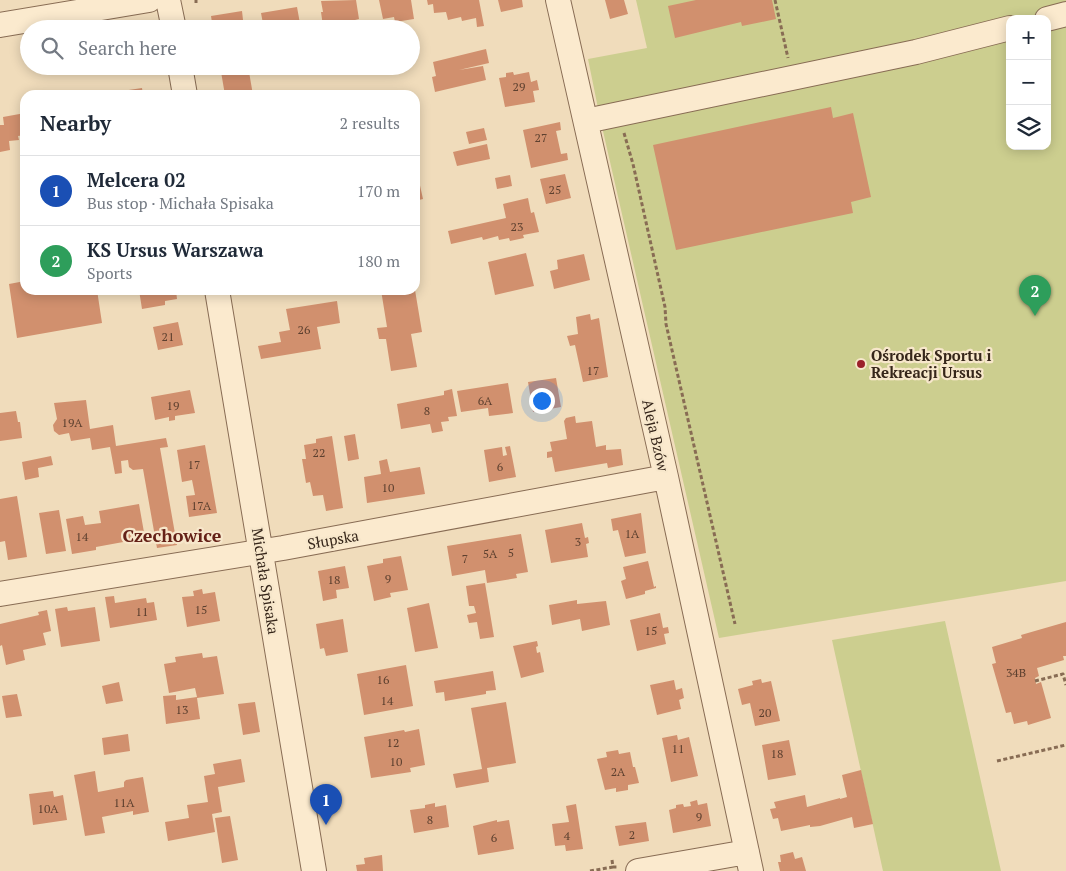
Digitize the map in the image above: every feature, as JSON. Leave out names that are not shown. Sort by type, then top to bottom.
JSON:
[{"type":"street","points":[[30,20],[149,0]]},
{"type":"street","points":[[168,0],[172,20]]},
{"type":"street","name":"Aleja Bzów","points":[[558,0],[666,477],[749,861]]},
{"type":"street","points":[[1051,18],[1066,14]]},
{"type":"street","points":[[0,25],[20,22]]},
{"type":"street","points":[[586,121],[916,52],[1006,29]]},
{"type":"street","points":[[182,75],[184,90]]},
{"type":"street","name":"Michała Spisaka","points":[[218,295],[314,871]]},
{"type":"street","name":"Słupska","points":[[0,594],[261,552],[666,477]]},
{"type":"street","points":[[638,871],[749,861]]},
{"type":"path","points":[[775,0],[790,66]]},
{"type":"path","points":[[623,130],[633,164],[666,324],[735,624]]},
{"type":"path","points":[[1035,681],[1064,673],[1066,685]]},
{"type":"path","points":[[997,761],[1066,745]]},
{"type":"path","points":[[590,871],[613,868]]},
{"type":"green space","name":"Ośrodek Sportu i Rekreacji Ursus","points":[[636,0],[1066,0],[1066,581],[719,638],[588,59],[647,48]]},
{"type":"green space","points":[[945,621],[1001,871],[883,871],[832,640]]},
{"type":"building","points":[[356,0],[359,19],[322,20],[321,1]]},
{"type":"building","points":[[379,0],[411,0],[414,19],[395,20],[394,17],[383,19]]},
{"type":"building","points":[[427,0],[479,0],[484,26],[477,27],[476,18],[462,21],[461,17],[448,20],[446,12],[434,13],[433,4],[428,5]]},
{"type":"building","points":[[498,0],[522,0],[523,7],[501,12]]},
{"type":"building","points":[[605,0],[624,0],[628,14],[610,19]]},
{"type":"building","points":[[696,0],[772,0],[776,19],[742,26],[741,22],[675,38],[668,6]]},
{"type":"building","points":[[297,7],[299,20],[262,20],[261,13]]},
{"type":"building","points":[[242,11],[243,20],[212,20],[211,16]]},
{"type":"building","points":[[486,49],[489,63],[459,70],[483,66],[486,80],[435,92],[432,77],[436,76],[433,62]]},
{"type":"building","points":[[513,72],[514,75],[529,72],[531,82],[537,80],[539,90],[533,91],[535,102],[505,107],[499,78],[506,77],[506,73]]},
{"type":"building","points":[[222,75],[250,75],[252,90],[224,90]]},
{"type":"building","points":[[831,107],[833,118],[853,113],[871,197],[851,202],[853,213],[676,250],[653,145]]},
{"type":"building","points":[[20,114],[20,136],[18,136],[19,140],[9,141],[10,150],[0,152],[0,125],[4,125],[3,117]]},
{"type":"building","points":[[560,122],[561,130],[556,131],[561,154],[567,153],[568,160],[531,168],[523,130]]},
{"type":"building","points":[[484,128],[487,140],[469,144],[466,132]]},
{"type":"building","points":[[487,144],[490,159],[457,166],[453,152]]},
{"type":"building","points":[[565,174],[571,198],[546,204],[540,179]]},
{"type":"building","points":[[510,175],[512,186],[497,189],[495,178]]},
{"type":"building","points":[[420,186],[423,199],[420,200]]},
{"type":"building","points":[[528,198],[531,213],[534,212],[539,232],[523,235],[524,238],[510,241],[509,238],[499,240],[498,236],[483,240],[482,237],[451,244],[448,231],[506,218],[503,204]]},
{"type":"building","points":[[526,253],[534,286],[495,295],[488,262]]},
{"type":"building","points":[[584,254],[590,280],[554,289],[550,271],[558,269],[557,260]]},
{"type":"building","points":[[20,282],[20,295],[98,295],[102,323],[17,338],[9,284]]},
{"type":"building","points":[[140,295],[177,295],[177,299],[165,301],[165,305],[142,309]]},
{"type":"building","points":[[382,295],[416,295],[422,332],[411,334],[417,367],[391,371],[386,339],[379,339],[377,328],[387,327]]},
{"type":"building","points":[[337,301],[340,323],[317,327],[321,349],[261,359],[258,346],[281,342],[279,332],[290,330],[286,309]]},
{"type":"building","points":[[590,314],[591,320],[599,318],[608,377],[583,382],[575,345],[570,346],[567,336],[578,334],[576,317]]},
{"type":"building","points":[[178,322],[183,345],[158,350],[153,327]]},
{"type":"building","points":[[556,378],[561,407],[533,412],[528,382]]},
{"type":"building","points":[[508,383],[513,413],[489,416],[488,408],[461,412],[457,391]]},
{"type":"building","points":[[452,389],[457,416],[448,417],[449,421],[441,422],[443,431],[432,433],[430,424],[401,429],[397,404],[444,395],[444,391]]},
{"type":"building","points":[[190,390],[195,413],[175,416],[175,420],[169,421],[169,417],[155,420],[151,397]]},
{"type":"building","points":[[86,400],[90,429],[113,425],[116,446],[166,438],[168,447],[160,448],[177,545],[157,548],[143,469],[133,470],[129,467],[128,460],[121,461],[122,473],[115,474],[110,447],[92,450],[90,438],[71,441],[69,433],[59,435],[54,431],[53,425],[57,419],[54,403]]},
{"type":"building","points":[[16,411],[18,422],[20,422],[22,438],[0,441],[0,413]]},
{"type":"building","points":[[575,416],[576,423],[592,421],[596,447],[606,445],[606,450],[621,449],[623,465],[608,468],[607,463],[555,472],[552,457],[547,458],[547,452],[552,451],[550,442],[567,439],[564,421],[566,418]]},
{"type":"building","points":[[355,434],[359,459],[348,461],[344,436]]},
{"type":"building","points":[[332,436],[343,508],[326,511],[323,495],[313,496],[310,482],[306,483],[302,459],[306,459],[304,445],[316,443],[316,439]]},
{"type":"building","points":[[205,445],[217,513],[189,517],[186,496],[195,495],[192,480],[182,482],[177,450]]},
{"type":"building","points":[[510,446],[516,477],[489,482],[484,450],[502,447],[503,456],[507,455],[505,447]]},
{"type":"building","points":[[51,456],[53,465],[38,468],[39,477],[25,480],[22,462]]},
{"type":"building","points":[[387,459],[390,472],[420,467],[425,494],[367,503],[364,477],[381,474],[379,461]]},
{"type":"building","points":[[17,496],[27,557],[8,560],[5,541],[0,542],[0,499]]},
{"type":"building","points":[[139,504],[145,538],[96,547],[96,550],[72,554],[66,519],[83,516],[85,525],[101,523],[99,511]]},
{"type":"building","points":[[59,510],[66,551],[46,554],[39,513]]},
{"type":"building","points":[[641,513],[646,553],[625,557],[618,530],[613,531],[611,519]]},
{"type":"building","points":[[582,523],[585,538],[588,537],[589,543],[586,544],[588,557],[551,563],[545,530]]},
{"type":"building","points":[[521,534],[528,572],[516,574],[517,578],[487,583],[485,570],[452,576],[447,546]]},
{"type":"building","points":[[401,556],[408,590],[390,593],[391,597],[374,601],[367,566],[383,563],[383,559]]},
{"type":"building","points":[[648,561],[654,587],[656,586],[656,588],[645,591],[645,594],[626,599],[621,581],[626,579],[623,567]]},
{"type":"building","points":[[345,566],[349,588],[336,590],[337,598],[323,601],[318,571]]},
{"type":"building","points":[[485,583],[494,637],[480,639],[477,622],[469,623],[467,615],[476,613],[474,606],[469,606],[466,586]]},
{"type":"building","points":[[202,589],[203,594],[215,592],[220,621],[187,627],[182,597],[194,596],[193,591]]},
{"type":"building","points":[[114,596],[115,603],[146,598],[147,603],[154,602],[157,620],[110,628],[105,597]]},
{"type":"building","points":[[577,600],[577,604],[606,601],[610,625],[582,631],[580,619],[552,625],[549,605]]},
{"type":"building","points":[[429,603],[438,648],[415,652],[407,608]]},
{"type":"building","points":[[67,607],[68,611],[95,607],[100,641],[61,647],[55,609]]},
{"type":"building","points":[[47,610],[51,631],[43,633],[46,645],[23,650],[25,660],[6,665],[2,645],[0,646],[0,624],[39,615],[38,612]]},
{"type":"building","points":[[660,613],[663,628],[668,627],[669,633],[664,634],[666,644],[637,651],[630,620]]},
{"type":"building","points":[[343,619],[348,652],[326,656],[324,648],[320,649],[316,624]]},
{"type":"building","points":[[1066,622],[1066,656],[1063,656],[1064,660],[1037,668],[1039,676],[1035,678],[1036,684],[1041,682],[1051,718],[1028,725],[1027,721],[1014,724],[1011,712],[1006,713],[992,664],[996,663],[992,647],[1022,638],[1021,635]]},
{"type":"building","points":[[537,641],[537,653],[540,652],[544,672],[521,678],[513,646]]},
{"type":"building","points":[[202,653],[203,658],[217,656],[224,694],[197,698],[200,719],[166,724],[163,696],[176,695],[176,700],[197,697],[195,688],[169,693],[164,664],[176,662],[175,657]]},
{"type":"building","points":[[406,665],[413,706],[364,715],[357,674]]},
{"type":"building","points":[[493,671],[496,690],[486,691],[486,694],[445,701],[444,692],[436,693],[434,681]]},
{"type":"building","points":[[761,679],[762,683],[771,681],[780,721],[755,726],[750,703],[742,705],[738,689],[753,685],[752,681]]},
{"type":"building","points":[[674,680],[676,690],[682,688],[684,698],[679,700],[681,709],[657,715],[650,685]]},
{"type":"building","points":[[119,682],[123,701],[106,704],[102,686]]},
{"type":"building","points":[[17,694],[22,716],[6,718],[2,696]]},
{"type":"building","points":[[255,702],[260,732],[243,735],[238,704]]},
{"type":"building","points":[[506,702],[516,763],[487,768],[489,782],[456,788],[453,774],[482,769],[471,708]]},
{"type":"building","points":[[419,729],[425,765],[410,768],[411,772],[371,778],[364,737]]},
{"type":"building","points":[[128,734],[130,751],[104,755],[102,738]]},
{"type":"building","points":[[677,735],[678,740],[689,737],[698,776],[671,782],[662,738]]},
{"type":"building","points":[[789,740],[796,775],[768,780],[762,745]]},
{"type":"building","points":[[618,750],[619,754],[630,752],[639,783],[628,785],[628,790],[616,792],[616,788],[605,790],[597,759],[607,757],[606,752]]},
{"type":"building","points":[[241,759],[245,782],[218,787],[222,812],[212,814],[215,832],[168,841],[165,822],[189,818],[187,805],[208,802],[204,776],[215,774],[213,764]]},
{"type":"building","points":[[861,770],[873,824],[854,828],[852,817],[820,826],[810,827],[810,825],[781,831],[778,818],[773,819],[770,809],[776,808],[774,802],[805,795],[807,807],[847,797],[842,775]]},
{"type":"building","points":[[95,771],[98,792],[124,787],[126,780],[143,777],[149,812],[133,815],[133,811],[102,817],[105,833],[85,836],[74,775]]},
{"type":"building","points":[[53,791],[54,797],[63,795],[67,820],[33,825],[29,794]]},
{"type":"building","points":[[697,800],[698,805],[707,803],[711,826],[673,833],[669,810],[676,808],[676,805],[691,806],[690,802]]},
{"type":"building","points":[[435,803],[435,807],[446,805],[449,827],[414,833],[410,810],[425,808],[425,805]]},
{"type":"building","points":[[576,804],[583,849],[566,851],[565,845],[555,846],[552,824],[569,822],[566,806]]},
{"type":"building","points":[[230,816],[238,860],[222,863],[215,818]]},
{"type":"building","points":[[497,820],[497,822],[509,820],[514,849],[478,855],[473,826]]},
{"type":"building","points":[[646,822],[649,841],[619,846],[615,826]]},
{"type":"building","points":[[793,852],[795,859],[802,857],[806,871],[780,871],[778,862],[781,862],[780,855]]},
{"type":"building","points":[[382,855],[383,871],[357,871],[356,865],[365,864],[364,858]]},
{"type":"place","name":"KS Ursus Warszawa","points":[[1035,316]]},
{"type":"place","name":"Ośrodek Sportu i Rekreacji Ursus","points":[[861,364]]},
{"type":"place","name":"Melcera 02","points":[[326,825]]},
{"type":"district","name":"Czechowice","points":[[172,535]]}]
